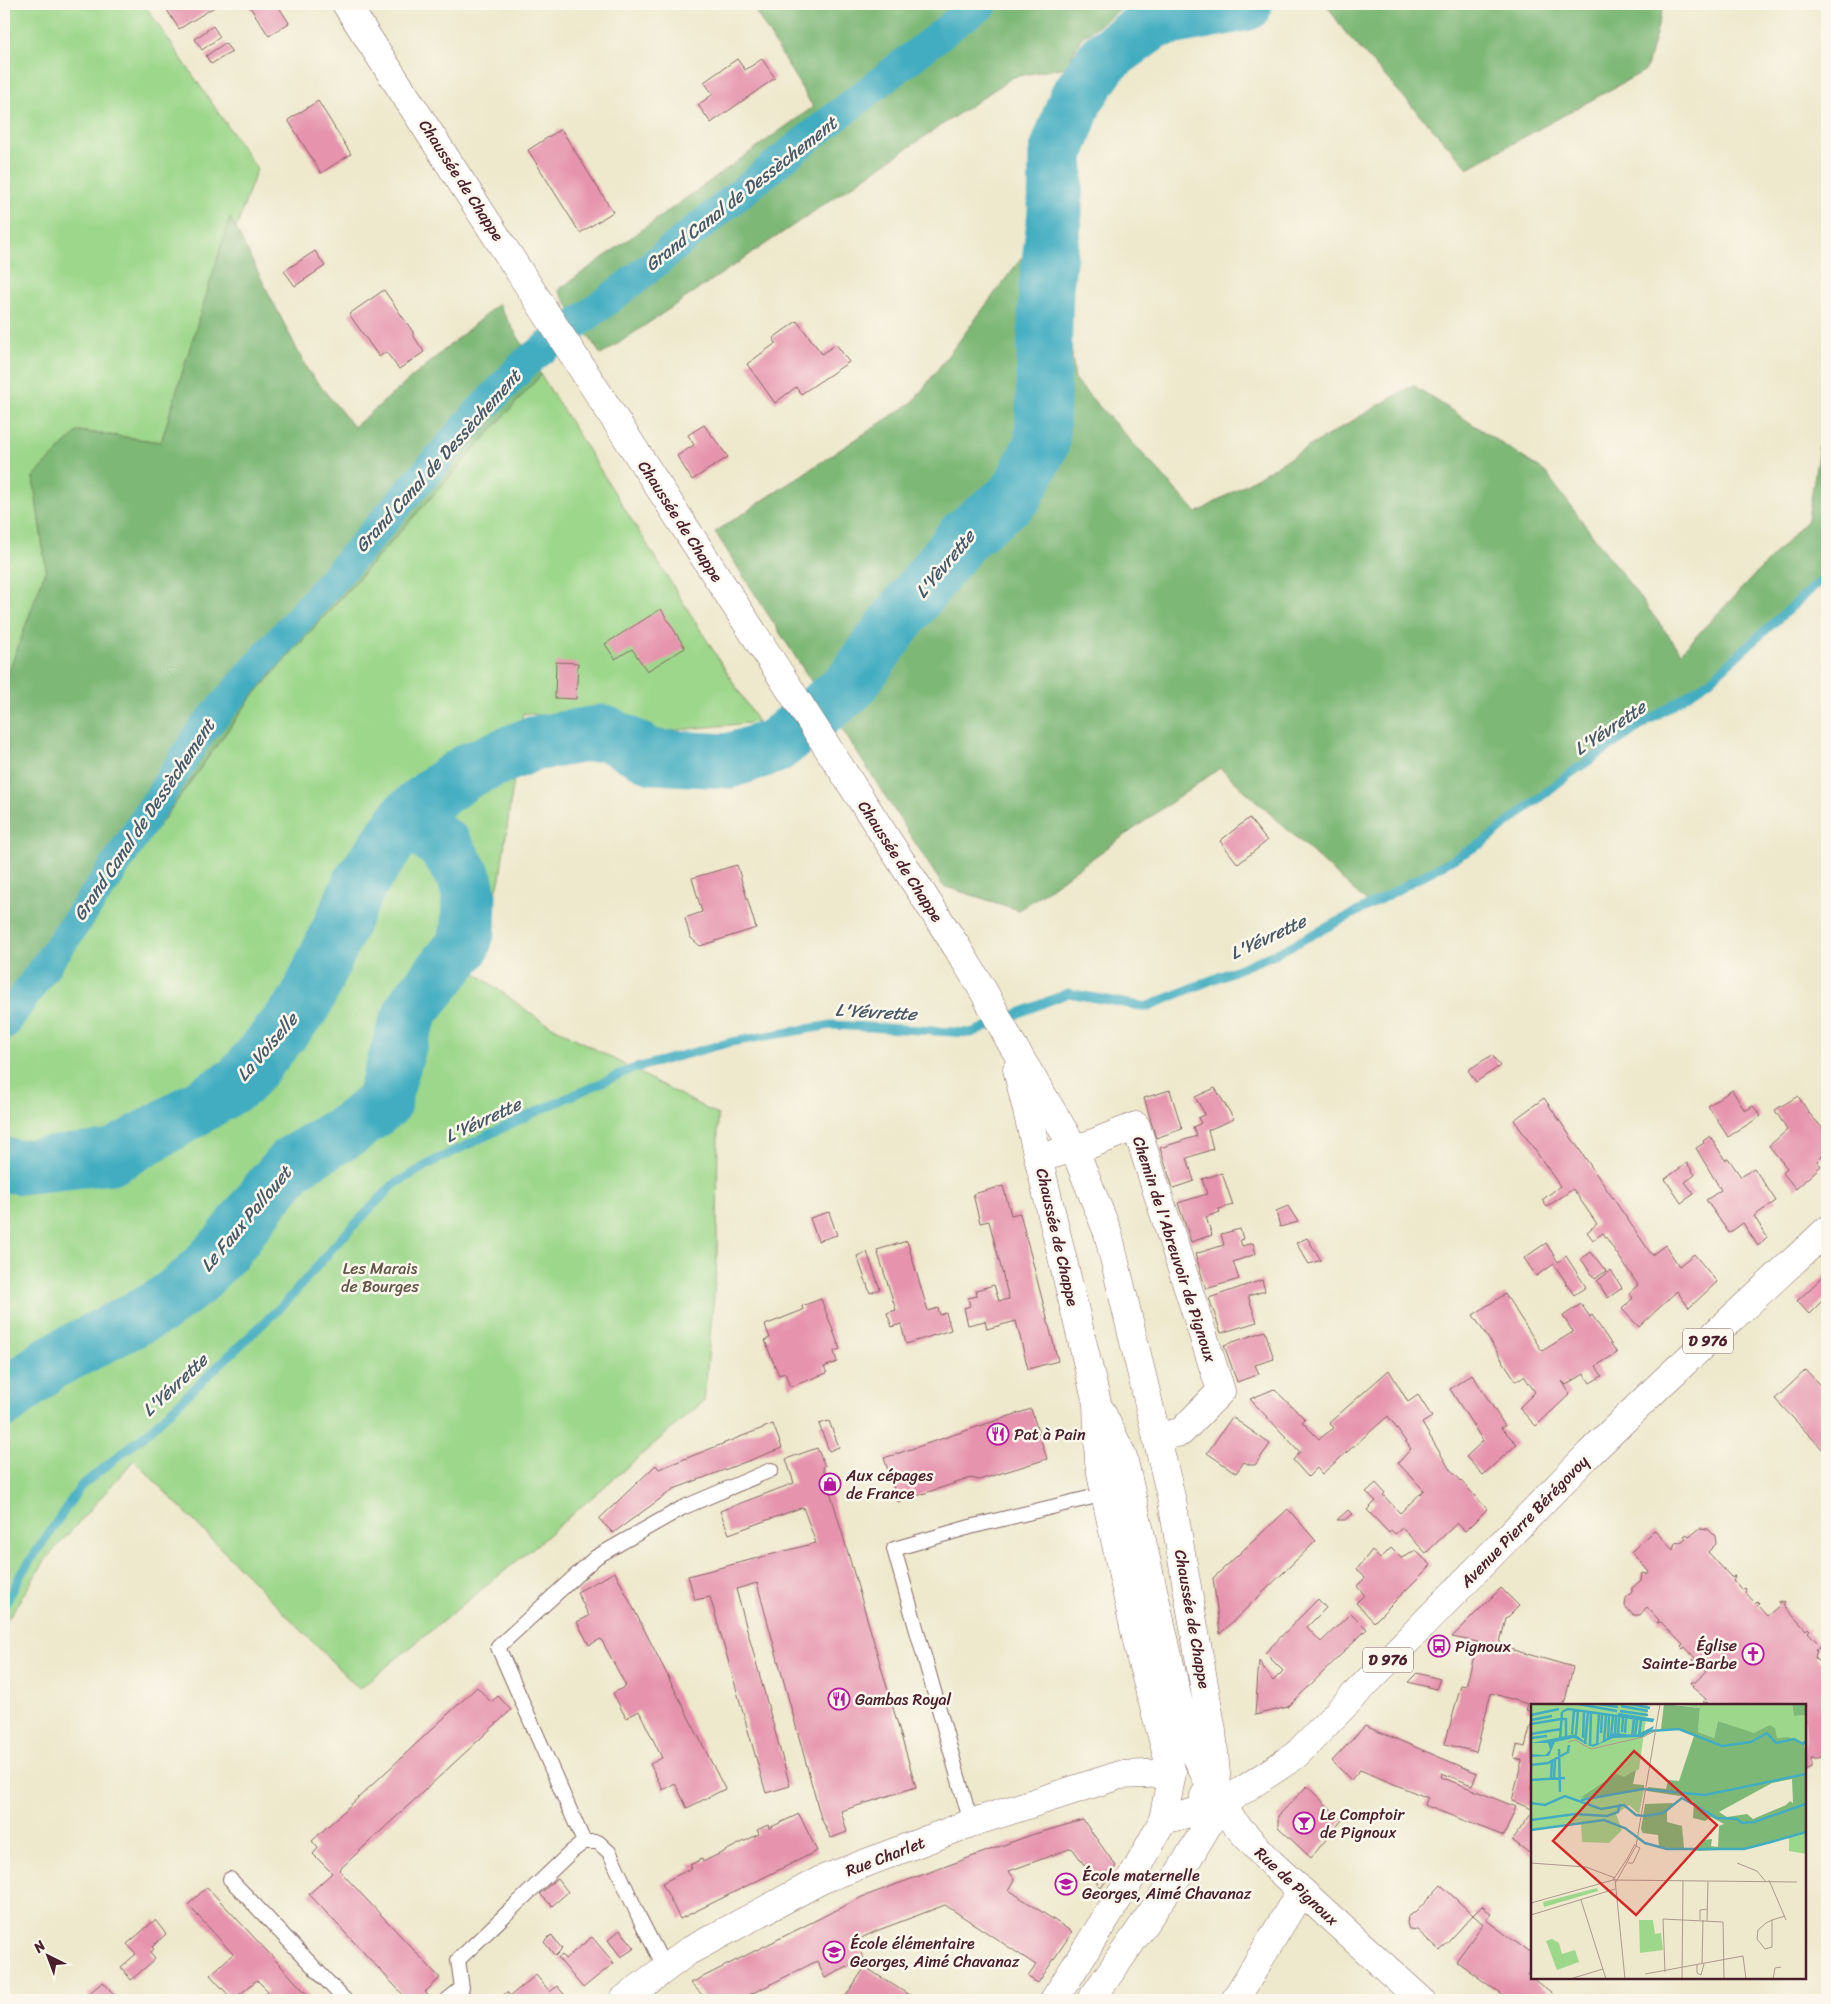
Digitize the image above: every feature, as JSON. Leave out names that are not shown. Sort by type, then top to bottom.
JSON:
[{"type":"main road","name":"Chaussée de Chappe","points":[[346,4],[537,296],[791,693],[958,949],[1074,1148],[1108,1233],[1172,1501],[1212,1731],[1219,1806]]},
{"type":"main road","name":"Chaussée de Chappe","points":[[1010,1041],[1097,1403],[1123,1457],[1117,1491],[1141,1659],[1172,1773]]},
{"type":"main road","name":"Chemin de l'Abreuvoir de Pignoux","points":[[1039,1158],[1091,1144],[1136,1126],[1221,1391],[1181,1432],[1157,1437]]},
{"type":"main road","name":"Avenue Pierre Bérégovoy","points":[[1219,1806],[1296,1755],[1590,1454],[1660,1385],[1827,1230]]},
{"type":"main road","name":"Chaussée de Chappe","points":[[1117,1491],[1185,1731],[1219,1806]]},
{"type":"main road","name":"Rue de Pignoux","points":[[1172,1773],[1219,1806],[1258,1850],[1421,2000]]},
{"type":"main road","points":[[1054,2000],[1138,1867],[1163,1820],[1172,1773]]},
{"type":"main road","name":"Rue Charlet","points":[[623,2000],[687,1952],[821,1880],[971,1824],[1120,1775],[1172,1773]]},
{"type":"main road","points":[[1163,1820],[1219,1806]]},
{"type":"main road","points":[[1091,2000],[1178,1875],[1219,1806]]},
{"type":"main road","points":[[1235,2000],[1301,1891]]},
{"type":"lane","points":[[584,1842],[498,1647],[596,1557],[682,1508],[771,1470]]},
{"type":"lane","points":[[971,1824],[894,1549],[970,1527],[1117,1491]]},
{"type":"lane","points":[[447,2000],[462,1988],[458,1960],[571,1852],[584,1842],[598,1842],[610,1853],[638,1917],[665,1968]]},
{"type":"lane","points":[[230,1879],[345,2000]]},
{"type":"green space","points":[[4,4],[144,4],[257,169],[161,442],[79,431],[33,477],[46,569],[4,690]]},
{"type":"green space","points":[[751,4],[1128,4],[1081,38],[1066,67],[1013,77],[601,355],[558,290],[813,107]]},
{"type":"green space","points":[[1326,4],[1664,4],[1646,70],[1468,168],[1345,32]]},
{"type":"green space","points":[[1055,213],[1075,380],[1197,513],[1413,385],[1545,472],[1681,652],[1808,519],[1827,395],[1827,575],[1709,681],[1568,775],[1484,842],[1370,905],[1220,768],[1019,910],[943,886],[715,532],[914,401]]},
{"type":"green space","points":[[230,217],[308,371],[354,427],[498,304],[541,375],[251,698],[4,1040],[4,685],[46,569],[33,477],[78,431],[161,442]]},
{"type":"green space","name":"Les Marais de Bourges","points":[[541,375],[758,722],[668,731],[523,713],[500,878],[473,971],[537,1018],[718,1115],[717,1261],[704,1401],[534,1547],[359,1689],[134,1460],[46,1559],[4,1625],[4,1040],[251,698]]},
{"type":"building","points":[[171,4],[219,4],[179,29],[165,7]]},
{"type":"building","points":[[248,4],[277,4],[289,23],[269,36]]},
{"type":"building","points":[[213,26],[220,37],[202,50],[195,39]]},
{"type":"building","points":[[225,43],[232,52],[211,64],[206,56]]},
{"type":"building","points":[[737,59],[745,70],[762,59],[775,78],[711,123],[698,105],[713,94],[704,82]]},
{"type":"building","points":[[318,101],[351,154],[321,173],[288,120]]},
{"type":"building","points":[[561,129],[613,212],[580,233],[528,150]]},
{"type":"building","points":[[315,251],[325,266],[295,286],[284,271]]},
{"type":"building","points":[[384,290],[413,332],[424,352],[399,369],[386,352],[379,357],[349,314]]},
{"type":"building","points":[[797,321],[822,354],[836,344],[849,362],[801,394],[796,387],[775,403],[747,364],[776,343],[773,338]]},
{"type":"building","points":[[704,425],[728,457],[692,480],[677,456],[694,445],[688,435]]},
{"type":"building","points":[[661,609],[685,648],[647,671],[632,649],[615,659],[605,644]]},
{"type":"building","points":[[556,662],[578,663],[576,699],[555,698]]},
{"type":"building","points":[[1249,818],[1267,841],[1238,864],[1220,841]]},
{"type":"building","points":[[737,865],[756,928],[700,946],[690,937],[685,918],[702,912],[692,878]]},
{"type":"building","points":[[1492,1055],[1500,1066],[1476,1082],[1468,1070]]},
{"type":"building","points":[[1215,1088],[1234,1119],[1208,1130],[1213,1149],[1187,1158],[1194,1181],[1173,1188],[1160,1148],[1197,1136],[1193,1127],[1201,1123],[1198,1118],[1205,1114],[1195,1097]]},
{"type":"building","points":[[1170,1090],[1182,1129],[1156,1138],[1144,1098]]},
{"type":"building","points":[[1732,1090],[1745,1111],[1753,1106],[1761,1116],[1728,1137],[1708,1106]]},
{"type":"building","points":[[1798,1096],[1809,1113],[1827,1133],[1827,1151],[1817,1161],[1821,1166],[1796,1189],[1783,1173],[1787,1168],[1769,1146],[1787,1130],[1775,1110]]},
{"type":"building","points":[[1544,1098],[1652,1255],[1665,1245],[1679,1266],[1694,1254],[1717,1282],[1689,1308],[1677,1291],[1639,1327],[1622,1309],[1633,1298],[1629,1293],[1638,1285],[1603,1233],[1593,1240],[1587,1232],[1597,1224],[1573,1189],[1547,1207],[1542,1200],[1560,1186],[1514,1120]]},
{"type":"building","points":[[1710,1136],[1725,1160],[1728,1158],[1741,1177],[1754,1168],[1776,1201],[1754,1216],[1767,1237],[1758,1246],[1743,1223],[1729,1233],[1706,1200],[1721,1190],[1696,1148]]},
{"type":"building","points":[[1687,1163],[1695,1175],[1685,1182],[1694,1194],[1681,1203],[1665,1179]]},
{"type":"building","points":[[1222,1173],[1233,1205],[1219,1209],[1220,1212],[1206,1217],[1212,1235],[1191,1242],[1178,1203],[1207,1194],[1202,1179]]},
{"type":"building","points":[[1003,1186],[1011,1215],[1020,1213],[1058,1361],[1028,1369],[1016,1321],[987,1329],[985,1321],[968,1325],[964,1308],[970,1306],[968,1298],[977,1296],[976,1290],[994,1285],[999,1301],[1009,1299],[989,1221],[980,1223],[973,1194]]},
{"type":"building","points":[[1288,1206],[1298,1222],[1280,1227],[1276,1211]]},
{"type":"building","points":[[829,1212],[837,1235],[818,1241],[810,1218]]},
{"type":"building","points":[[1240,1229],[1243,1239],[1240,1240],[1242,1246],[1253,1243],[1256,1254],[1233,1262],[1239,1279],[1206,1289],[1195,1254],[1224,1245],[1221,1234]]},
{"type":"building","points":[[1307,1238],[1321,1260],[1309,1264],[1296,1243]]},
{"type":"building","points":[[907,1241],[928,1311],[938,1308],[940,1315],[946,1313],[951,1330],[906,1344],[901,1324],[892,1327],[887,1313],[896,1310],[877,1250]]},
{"type":"building","points":[[1546,1243],[1558,1262],[1566,1256],[1586,1287],[1574,1295],[1554,1264],[1536,1276],[1524,1258]]},
{"type":"building","points":[[867,1252],[880,1289],[870,1293],[857,1256]]},
{"type":"building","points":[[1591,1252],[1606,1271],[1595,1279],[1581,1259]]},
{"type":"building","points":[[1611,1270],[1622,1288],[1608,1298],[1597,1281]]},
{"type":"building","points":[[1827,1273],[1827,1299],[1826,1297],[1809,1314],[1797,1301]]},
{"type":"building","points":[[1262,1280],[1265,1291],[1248,1296],[1257,1322],[1221,1333],[1209,1298]]},
{"type":"building","points":[[1505,1294],[1542,1351],[1573,1332],[1563,1316],[1581,1304],[1590,1317],[1592,1315],[1617,1353],[1596,1366],[1602,1376],[1590,1383],[1584,1374],[1566,1385],[1562,1381],[1570,1394],[1536,1426],[1519,1408],[1535,1392],[1524,1376],[1516,1381],[1473,1315]]},
{"type":"building","points":[[821,1299],[840,1349],[834,1351],[837,1362],[824,1367],[827,1373],[790,1387],[785,1373],[779,1375],[771,1357],[765,1340],[770,1338],[765,1325],[803,1310],[802,1306]]},
{"type":"building","points":[[1265,1331],[1274,1359],[1255,1365],[1259,1374],[1237,1382],[1224,1345]]},
{"type":"building","points":[[1389,1370],[1408,1402],[1418,1395],[1432,1417],[1422,1423],[1449,1468],[1487,1509],[1465,1531],[1457,1523],[1426,1553],[1402,1528],[1395,1534],[1391,1530],[1389,1533],[1367,1510],[1376,1501],[1366,1492],[1376,1483],[1385,1493],[1383,1495],[1400,1513],[1424,1490],[1398,1463],[1411,1449],[1388,1416],[1322,1474],[1317,1468],[1308,1477],[1293,1460],[1300,1452],[1250,1399],[1274,1389],[1305,1419],[1302,1422],[1319,1439],[1334,1428],[1329,1423]]},
{"type":"building","points":[[1806,1370],[1827,1393],[1827,1454],[1775,1399]]},
{"type":"building","points":[[1472,1374],[1505,1426],[1501,1428],[1517,1444],[1483,1475],[1466,1457],[1483,1441],[1450,1389]]},
{"type":"building","name":"Pat à Pain","points":[[1031,1409],[1047,1459],[979,1480],[971,1478],[898,1502],[884,1458]]},
{"type":"building","points":[[1232,1417],[1270,1444],[1255,1465],[1244,1462],[1236,1473],[1207,1453]]},
{"type":"building","points":[[829,1421],[839,1447],[829,1451],[819,1424]]},
{"type":"building","points":[[773,1424],[782,1448],[674,1489],[613,1533],[599,1519],[656,1465],[659,1469]]},
{"type":"building","name":"Gambas Royal","points":[[817,1448],[825,1466],[823,1467],[916,1787],[841,1811],[847,1832],[831,1838],[821,1818],[757,1583],[736,1589],[790,1786],[766,1793],[710,1597],[695,1600],[688,1576],[816,1543],[803,1507],[729,1534],[720,1511],[794,1483],[786,1459]]},
{"type":"building","points":[[1288,1509],[1316,1541],[1220,1634],[1213,1578]]},
{"type":"building","points":[[1348,1510],[1352,1514],[1345,1520],[1337,1520]]},
{"type":"building","name":"Église Sainte-Barbe","points":[[1700,1528],[1708,1529],[1715,1536],[1716,1544],[1708,1552],[1731,1577],[1735,1576],[1733,1580],[1742,1590],[1746,1589],[1745,1592],[1755,1603],[1757,1601],[1759,1603],[1757,1605],[1767,1616],[1780,1605],[1779,1601],[1784,1602],[1783,1605],[1806,1630],[1808,1628],[1810,1630],[1808,1632],[1818,1643],[1820,1641],[1822,1643],[1821,1647],[1817,1649],[1815,1658],[1827,1666],[1827,1751],[1819,1758],[1811,1758],[1811,1767],[1806,1770],[1806,1704],[1707,1703],[1704,1701],[1706,1699],[1692,1687],[1691,1682],[1695,1682],[1707,1671],[1697,1661],[1693,1660],[1695,1658],[1685,1647],[1683,1649],[1681,1647],[1683,1645],[1661,1622],[1657,1623],[1659,1620],[1647,1607],[1640,1615],[1633,1615],[1625,1606],[1626,1598],[1632,1592],[1632,1588],[1641,1580],[1642,1573],[1647,1574],[1649,1572],[1631,1552],[1654,1530],[1673,1550],[1675,1543],[1681,1542],[1686,1538],[1684,1536],[1687,1534],[1688,1536]]},
{"type":"building","points":[[1391,1548],[1401,1558],[1416,1551],[1431,1565],[1374,1622],[1356,1603],[1364,1595],[1357,1586],[1365,1578],[1357,1569],[1372,1550],[1380,1559]]},
{"type":"building","points":[[615,1572],[725,1789],[687,1808],[675,1783],[663,1790],[650,1764],[662,1758],[639,1711],[626,1718],[613,1693],[626,1686],[601,1639],[589,1645],[577,1622],[589,1616],[577,1592]]},
{"type":"building","points":[[1501,1588],[1519,1606],[1506,1619],[1499,1646],[1573,1667],[1564,1704],[1531,1704],[1531,1712],[1526,1710],[1528,1704],[1491,1693],[1476,1752],[1445,1744],[1461,1685],[1466,1686],[1478,1642],[1452,1637]]},
{"type":"building","points":[[1318,1599],[1326,1608],[1307,1627],[1321,1642],[1351,1613],[1367,1629],[1288,1707],[1255,1715],[1259,1661],[1273,1681],[1283,1671],[1265,1653]]},
{"type":"building","points":[[1417,1673],[1440,1679],[1436,1689],[1408,1682]]},
{"type":"building","points":[[477,1687],[491,1702],[498,1696],[511,1710],[339,1870],[440,1978],[425,1992],[431,1998],[429,2000],[408,2000],[309,1894],[332,1873],[313,1854],[318,1848],[312,1841]]},
{"type":"building","points":[[1531,1725],[1531,1809],[1512,1801],[1522,1760],[1514,1758],[1517,1745],[1525,1747]]},
{"type":"building","points":[[1365,1726],[1477,1773],[1472,1785],[1442,1773],[1441,1777],[1516,1807],[1504,1836],[1424,1805],[1428,1798],[1360,1770],[1351,1780],[1332,1761]]},
{"type":"building","points":[[1307,1786],[1342,1820],[1311,1858],[1278,1827],[1278,1816]]},
{"type":"building","points":[[799,1814],[817,1851],[680,1919],[662,1883],[692,1868],[690,1865],[702,1859],[703,1862],[759,1834],[757,1830],[768,1825],[769,1828]]},
{"type":"building","points":[[1531,1814],[1531,1854],[1512,1840]]},
{"type":"building","points":[[1083,1820],[1116,1866],[1101,1888],[1072,1848],[1009,1871],[1015,1880],[1009,1890],[1072,1932],[1038,1983],[1028,1977],[1036,1965],[945,1905],[855,1941],[864,1959],[825,1978],[817,1961],[739,2000],[707,2000],[691,1983],[862,1897],[1031,1835]]},
{"type":"building","points":[[557,1878],[568,1892],[552,1906],[540,1894]]},
{"type":"building","points":[[1441,1885],[1473,1915],[1440,1951],[1417,1930],[1409,1929],[1407,1923],[1408,1916],[1416,1912]]},
{"type":"building","points":[[207,1887],[312,2000],[259,2000],[268,1991],[257,1980],[233,2000],[210,1975],[233,1954],[188,1905]]},
{"type":"building","points":[[1482,1906],[1491,1914],[1486,1920],[1531,1953],[1531,1971],[1528,1975],[1556,1997],[1553,2000],[1509,2000],[1456,1961],[1483,1924],[1473,1915]]},
{"type":"building","points":[[155,1920],[166,1934],[152,1947],[154,1949],[150,1953],[155,1959],[131,1980],[121,1967],[136,1954],[127,1944]]},
{"type":"building","points":[[620,1930],[635,1948],[621,1957],[608,1940]]},
{"type":"building","points":[[551,1935],[562,1949],[555,1956],[544,1942]]},
{"type":"building","points":[[592,1937],[614,1963],[583,1988],[558,1958],[562,1955],[565,1959]]},
{"type":"building","points":[[865,1967],[917,2000],[843,2000]]},
{"type":"building","points":[[536,1975],[550,1992],[557,1986],[568,1999],[497,2000],[507,1992],[510,1996]]},
{"type":"building","points":[[103,1982],[119,2000],[92,2000],[87,1995]]},
{"type":"waterway","name":"Grand Canal de Dessèchement","points":[[4,1025],[111,872],[202,730],[476,415],[525,363],[634,280],[791,152],[959,20],[983,4]]},
{"type":"waterway","name":"L'Yèvrette","points":[[4,1165],[21,1167],[112,1157],[240,1082],[305,1003],[360,883],[407,817],[437,792],[469,770],[532,744],[604,732],[653,757],[729,761],[775,746],[849,687],[896,622],[964,536],[1016,495],[1042,443],[1046,287],[1055,213],[1056,154],[1076,99],[1104,58],[1155,21],[1245,4]]},
{"type":"waterway","name":"L'Yévrette","points":[[4,1607],[21,1574],[81,1486],[146,1434],[289,1299],[335,1245],[393,1185],[436,1160],[540,1110],[632,1069],[731,1042],[831,1025],[971,1033],[1068,993],[1146,1007],[1277,953],[1370,905],[1484,842],[1568,775],[1709,681],[1827,575]]},
{"type":"waterway","name":"Le Faux Pallouet","points":[[4,1400],[50,1363],[161,1306],[194,1281],[228,1245],[292,1163],[350,1129],[385,1102],[385,1094],[404,1030],[413,1008],[463,946],[468,929],[469,895],[465,879],[445,846],[407,817]]},
{"type":"place","name":"Pat à Pain","points":[[998,1434]]},
{"type":"place","name":"Aux cépages de France","points":[[830,1484]]},
{"type":"place","name":"Pignoux","points":[[1439,1646]]},
{"type":"place","name":"Église Sainte-Barbe","points":[[1753,1654]]},
{"type":"place","name":"Gambas Royal","points":[[839,1699]]},
{"type":"place","name":"Le Comptoir de Pignoux","points":[[1304,1823]]},
{"type":"place","name":"École maternelle Georges, Aimé Chavanaz","points":[[1066,1884]]},
{"type":"place","name":"École élémentaire Georges, Aimé Chavanaz","points":[[834,1952]]},
{"type":"water label","name":"La Voiselle","points":[[267,1047]]}]
